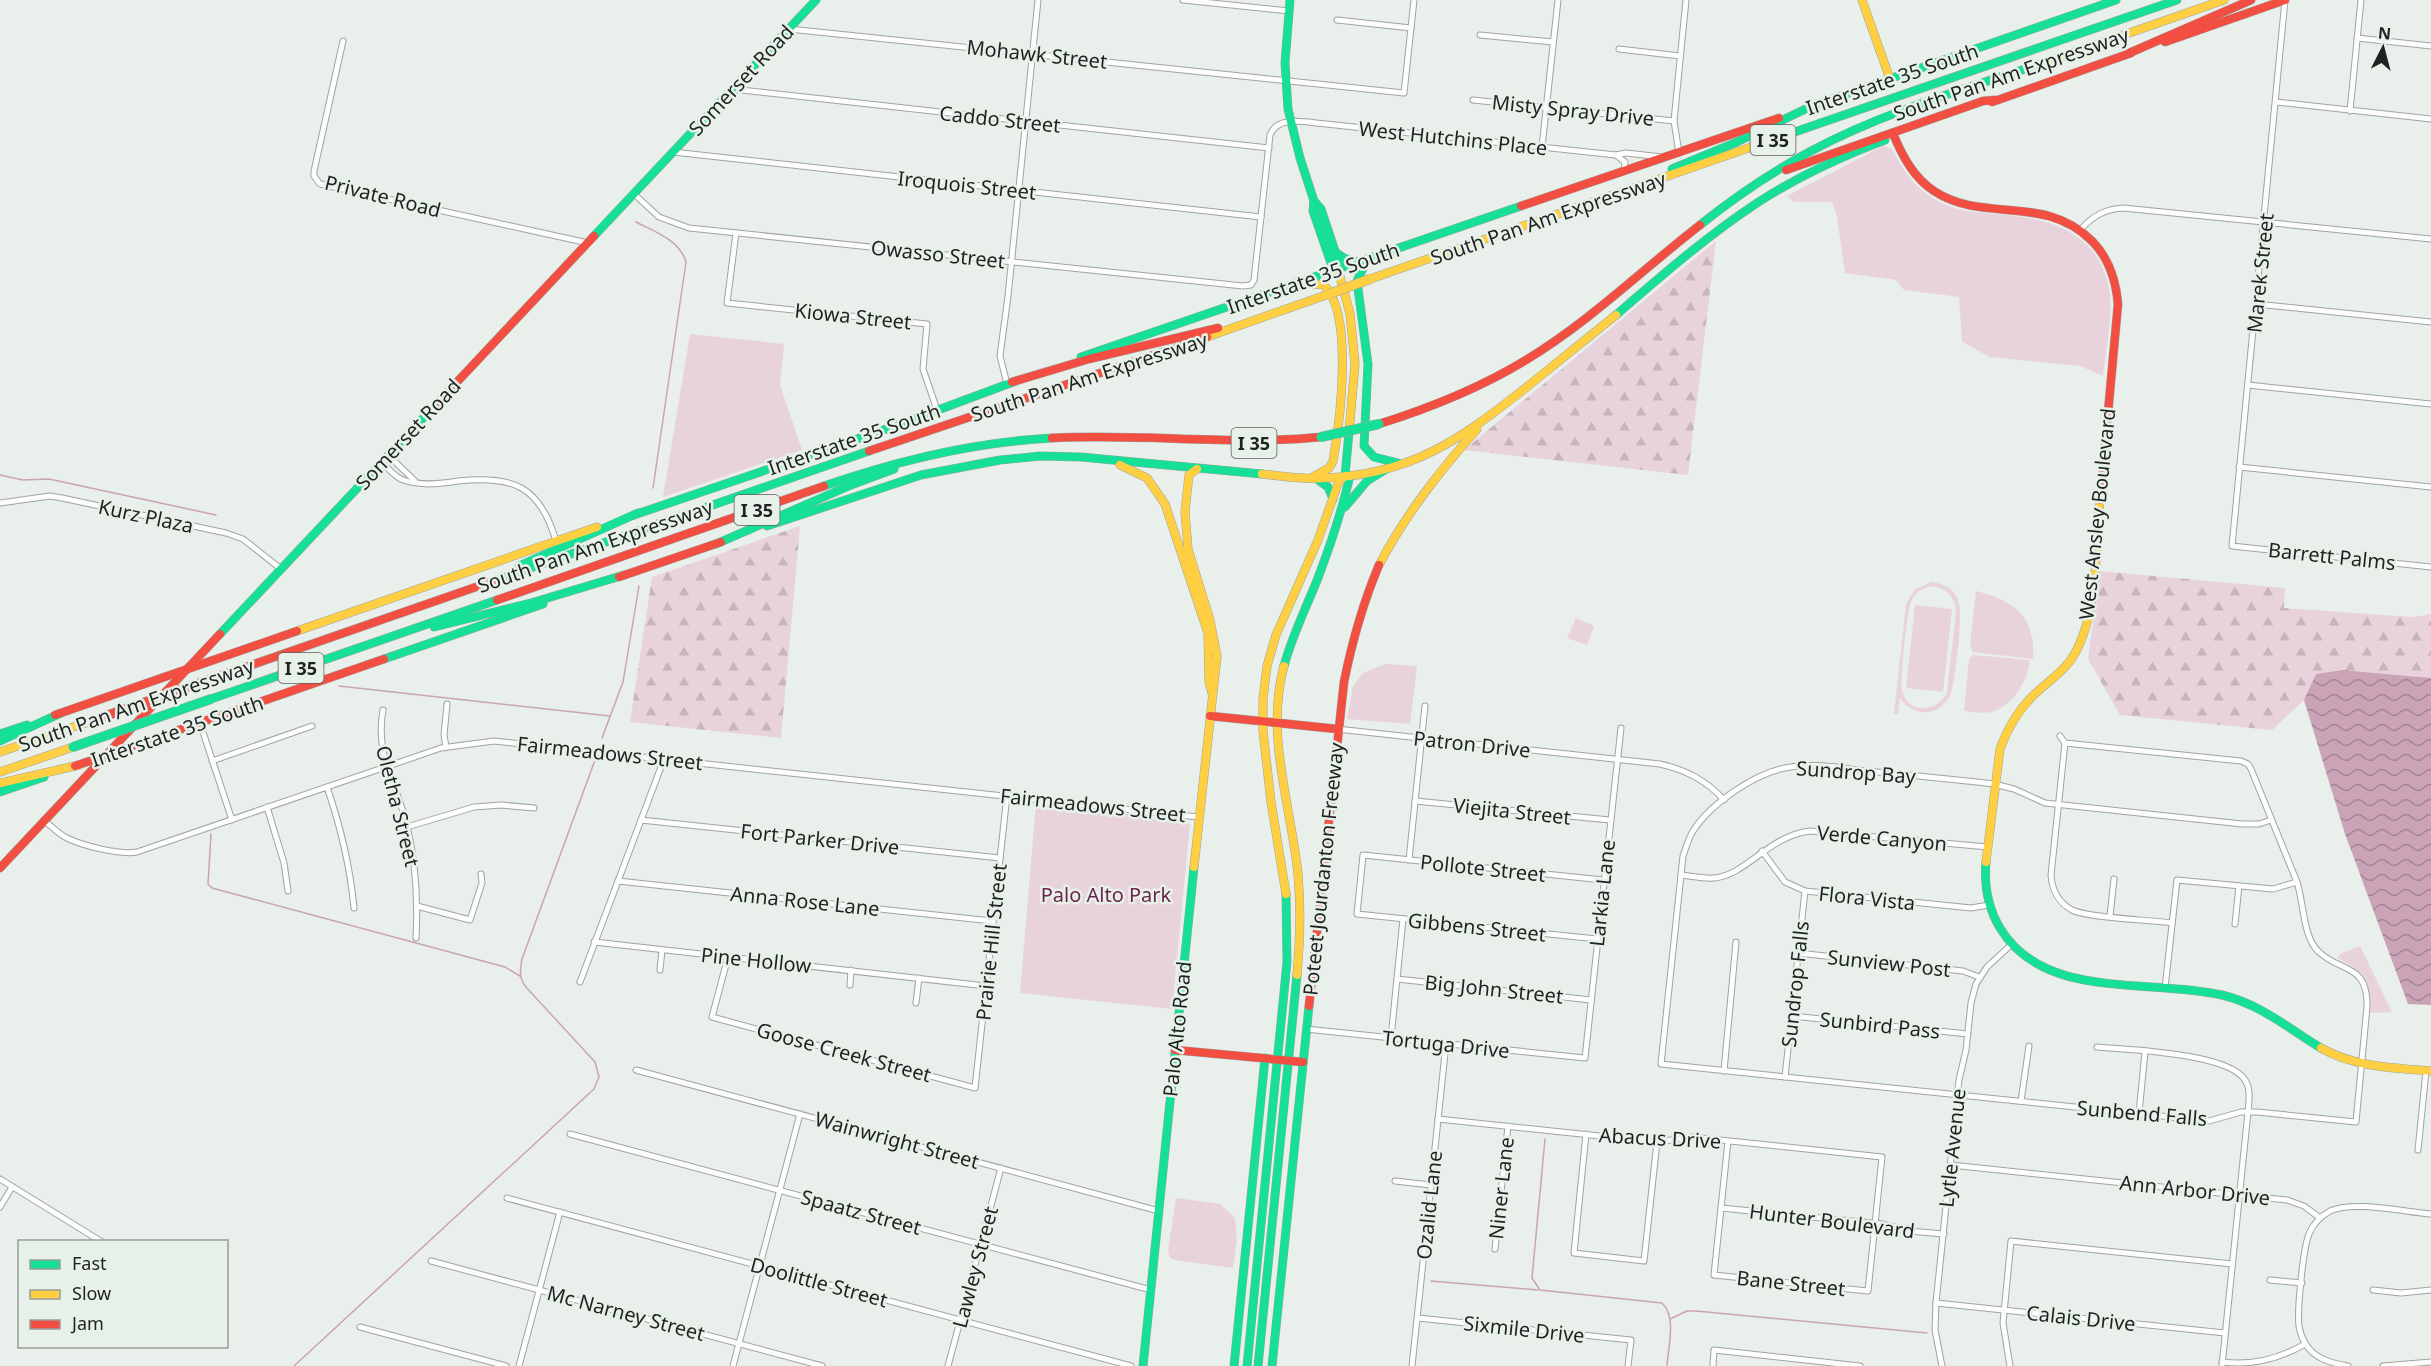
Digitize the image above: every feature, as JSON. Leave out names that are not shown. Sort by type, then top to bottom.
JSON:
[{"type":"main road","name":"Somerset Road","points":[[0,868],[816,0]]},
{"type":"main road","points":[[1290,0],[1286,42],[1286,81],[1291,121]]},
{"type":"main road","points":[[1862,0],[1890,78]]},
{"type":"main road","name":"Interstate 35 South","points":[[0,734],[2116,0]]},
{"type":"main road","name":"South Pan Am Expressway","points":[[0,752],[967,417],[1235,328],[1370,279],[2177,0]]},
{"type":"main road","name":"South Pan Am Expressway","points":[[0,772],[880,467],[930,454],[989,443],[1061,438],[1262,443],[1321,437],[1379,424],[1467,393],[1513,368],[1571,329],[1744,192],[1806,153],[1866,124],[2224,0]]},
{"type":"main road","points":[[2127,54],[2251,0]]},
{"type":"main road","points":[[1104,460],[1313,479],[1388,468],[1435,452],[1490,415],[1569,355],[1740,215],[1796,180],[1894,136],[2285,0]]},
{"type":"main road","points":[[1744,192],[1792,167],[1983,101],[1995,100]]},
{"type":"main road","points":[[1628,190],[1660,173],[1729,146],[1818,104]]},
{"type":"main road","name":"Poteet Jourdanton Freeway","points":[[1246,1366],[1287,962],[1287,915],[1263,721],[1263,699],[1267,666],[1276,635],[1340,481],[1345,476],[1355,364],[1350,314],[1338,269],[1339,263],[1332,254],[1320,209],[1314,201],[1295,142],[1291,121]]},
{"type":"main road","name":"West Ansley Boulevard","points":[[1894,136],[1911,170],[1921,181],[1942,196],[1977,206],[2051,214],[2081,229],[2094,241],[2110,265],[2117,291],[2118,304],[2090,610],[2082,639],[2072,656],[2058,674],[2029,700],[2012,721],[2000,749],[1994,784],[1986,889],[1989,905],[1999,927],[2012,944],[2036,965],[2066,977],[2224,994],[2274,1016],[2339,1057],[2428,1071]]},
{"type":"main road","points":[[1317,276],[1332,254],[1363,261],[1357,281],[1368,364],[1364,446],[1371,456],[1378,460],[1404,463]]},
{"type":"main road","points":[[1298,283],[1317,284],[1328,288],[1336,309],[1342,372],[1334,461],[1329,468],[1313,479]]},
{"type":"main road","points":[[1010,383],[1121,350],[1220,328],[1305,299],[1329,294]]},
{"type":"main road","name":"Poteet Jourdanton Freeway","points":[[1272,1366],[1337,729],[1342,684],[1352,636],[1386,549],[1418,497],[1490,415]]},
{"type":"main road","points":[[716,544],[890,470],[989,443]]},
{"type":"main road","name":"Interstate 35 South","points":[[0,792],[864,492],[941,470],[977,463],[1059,456],[1104,460]]},
{"type":"main road","name":"Palo Alto Road","points":[[1104,460],[1125,466],[1147,478],[1165,504],[1206,625],[1210,646],[1209,682],[1212,693]]},
{"type":"main road","points":[[1342,510],[1367,481],[1388,468]]},
{"type":"main road","name":"Palo Alto Road","points":[[1143,1366],[1198,817],[1216,675],[1214,632],[1192,564],[1185,519],[1189,475],[1199,469]]},
{"type":"main road","name":"Poteet Jourdanton Freeway","points":[[1258,1366],[1298,977],[1300,914],[1298,875],[1276,723],[1282,673],[1290,644],[1318,578],[1342,510],[1349,480],[1345,476]]},
{"type":"main road","points":[[1313,479],[1328,488],[1333,501]]},
{"type":"main road","points":[[443,598],[638,513]]},
{"type":"main road","points":[[391,636],[531,603],[624,575]]},
{"type":"main road","points":[[0,741],[61,713]]},
{"type":"main road","name":"Patron Drive","points":[[1210,716],[1337,729]]},
{"type":"main road","points":[[0,783],[79,765]]},
{"type":"main road","points":[[1175,1050],[1303,1062]]},
{"type":"main road","points":[[1234,1366],[1265,1058]]},
{"type":"street","points":[[1010,383],[1000,356],[1012,261],[1038,0]]},
{"type":"street","points":[[1183,0],[1289,11]]},
{"type":"street","points":[[1337,20],[1411,28],[1414,0]]},
{"type":"street","points":[[1542,147],[1558,0]]},
{"type":"street","points":[[1678,153],[1674,121],[1686,0]]},
{"type":"street","name":"Marek Street","points":[[2232,546],[2285,0]]},
{"type":"street","points":[[2350,111],[2361,0]]},
{"type":"street","name":"Mohawk Street","points":[[789,29],[1404,93],[1411,28]]},
{"type":"street","points":[[1480,35],[1553,42]]},
{"type":"street","points":[[2357,38],[2431,46]]},
{"type":"street","name":"Private Road","points":[[343,41],[314,171],[314,176],[320,184],[588,243]]},
{"type":"street","points":[[1619,49],[1680,56]]},
{"type":"street","name":"Caddo Street","points":[[732,89],[1269,148]]},
{"type":"street","name":"Misty Spray Drive","points":[[1473,100],[1674,121]]},
{"type":"street","points":[[2276,102],[2431,119]]},
{"type":"street","points":[[1261,217],[1272,129],[1279,124],[1291,121]]},
{"type":"street","name":"West Hutchins Place","points":[[1291,121],[1616,155],[1626,153],[1665,157]]},
{"type":"street","name":"Iroquois Street","points":[[674,152],[1261,217]]},
{"type":"street","points":[[1616,155],[1625,162],[1624,171]]},
{"type":"street","name":"Owasso Street","points":[[634,194],[652,212],[673,224],[736,233],[1243,286],[1252,284],[1261,217]]},
{"type":"street","points":[[2081,229],[2094,217],[2113,209],[2123,208],[2431,239]]},
{"type":"street","name":"Kiowa Street","points":[[736,233],[727,303],[927,324],[922,364],[937,410]]},
{"type":"street","points":[[2256,304],[2431,322]]},
{"type":"street","points":[[2248,385],[2431,404]]},
{"type":"street","points":[[384,459],[416,482]]},
{"type":"street","points":[[384,459],[398,477],[416,482],[430,484],[486,478],[513,484],[531,495],[546,512],[556,541]]},
{"type":"street","points":[[2240,467],[2431,487]]},
{"type":"street","name":"Kurz Plaza","points":[[0,503],[50,496],[226,533],[243,539],[281,569]]},
{"type":"street","name":"Barrett Palms","points":[[2232,546],[2431,567]]},
{"type":"street","points":[[446,747],[444,735],[447,704]]},
{"type":"street","points":[[1409,860],[1425,706]]},
{"type":"street","name":"Oletha Street","points":[[383,710],[380,743],[407,827],[414,862],[417,906],[416,938]]},
{"type":"street","points":[[200,723],[232,820]]},
{"type":"street","points":[[212,761],[312,726]]},
{"type":"street","name":"Larkia Lane","points":[[1585,1058],[1621,728]]},
{"type":"street","name":"Patron Drive","points":[[1337,729],[1660,764],[1685,770],[1707,783],[1724,800]]},
{"type":"street","points":[[2060,736],[2065,743],[2051,875],[2052,887],[2062,902],[2075,911],[2172,923]]},
{"type":"street","name":"Fairmeadows Street","points":[[45,821],[73,841],[126,853],[137,852],[386,765],[446,747],[482,742],[509,742],[1198,817]]},
{"type":"street","name":"Sunbend Falls","points":[[1661,1064],[2209,1121],[2248,1112],[2356,1122],[2367,1007],[2363,985],[2350,968],[2326,958],[2310,942],[2297,882],[2250,769],[2245,763],[2065,743]]},
{"type":"street","points":[[579,982],[664,759]]},
{"type":"street","name":"Sundrop Bay","points":[[1661,1064],[1683,856],[1691,833],[1705,816],[1758,777],[1776,770],[1801,766],[1994,784],[2014,789],[2039,802],[2058,805],[2242,824],[2259,824],[2271,820]]},
{"type":"street","points":[[327,787],[345,843],[354,908]]},
{"type":"street","name":"Prairie Hill Street","points":[[975,1088],[1006,795]]},
{"type":"street","name":"Viejita Street","points":[[1415,801],[1610,820]]},
{"type":"street","points":[[407,827],[474,807],[501,805],[534,808]]},
{"type":"street","points":[[267,807],[284,863],[288,891]]},
{"type":"street","name":"Fort Parker Drive","points":[[640,820],[1000,858]]},
{"type":"street","name":"Verde Canyon","points":[[1681,875],[1714,878],[1722,876],[1739,868],[1761,851],[1785,837],[1810,831],[1988,847]]},
{"type":"street","name":"Flora Vista","points":[[1761,851],[1785,882],[1804,891],[1971,908],[1989,905]]},
{"type":"street","name":"Pollote Street","points":[[1357,914],[1363,855],[1603,880]]},
{"type":"street","points":[[417,906],[470,920],[482,883],[481,874]]},
{"type":"street","points":[[2110,916],[2114,879]]},
{"type":"street","points":[[2165,988],[2176,880],[2277,889],[2297,882]]},
{"type":"street","name":"Anna Rose Lane","points":[[618,881],[992,921]]},
{"type":"street","points":[[2235,924],[2239,886]]},
{"type":"street","name":"Sundrop Falls","points":[[1785,1077],[1804,891]]},
{"type":"street","name":"Gibbens Street","points":[[1357,914],[1597,939]]},
{"type":"street","points":[[1391,1038],[1403,919]]},
{"type":"street","name":"Pine Hollow","points":[[594,942],[986,986]]},
{"type":"street","points":[[1724,1071],[1736,942]]},
{"type":"street","name":"Lytle Avenue","points":[[1942,1366],[1935,1330],[1936,1303],[1957,1095],[1971,1003],[1979,977],[1995,958],[2012,944]]},
{"type":"street","points":[[660,970],[662,950]]},
{"type":"street","name":"Sunview Post","points":[[1798,953],[1963,971],[1979,977]]},
{"type":"street","name":"Goose Creek Street","points":[[728,957],[712,1017],[975,1088]]},
{"type":"street","points":[[849,985],[851,970]]},
{"type":"street","points":[[916,1003],[919,978]]},
{"type":"street","name":"Big John Street","points":[[1396,979],[1591,1000]]},
{"type":"street","name":"Sunbird Pass","points":[[1792,1016],[1968,1034]]},
{"type":"street","name":"Tortuga Drive","points":[[1306,1029],[1585,1058]]},
{"type":"street","name":"Ozalid Lane","points":[[1412,1366],[1446,1044]]},
{"type":"street","points":[[2021,1101],[2029,1046]]},
{"type":"street","points":[[2097,1047],[2203,1059],[2234,1070],[2245,1079],[2248,1086],[2248,1112],[2222,1364],[2250,1363],[2288,1354],[2305,1344]]},
{"type":"street","points":[[2139,1113],[2145,1052]]},
{"type":"street","name":"Wainwright Street","points":[[636,1070],[1159,1211]]},
{"type":"street","points":[[2418,1150],[2428,1071]]},
{"type":"street","points":[[733,1366],[800,1114]]},
{"type":"street","name":"Abacus Drive","points":[[1438,1119],[1657,1142],[1684,1137],[1882,1157],[1875,1224]]},
{"type":"street","name":"Niner Lane","points":[[1494,1250],[1508,1126]]},
{"type":"street","name":"Spaatz Street","points":[[570,1134],[1151,1290]]},
{"type":"street","points":[[1586,1134],[1574,1253],[1644,1261],[1657,1142]]},
{"type":"street","points":[[1721,1208],[1728,1141]]},
{"type":"street","name":"Ann Arbor Drive","points":[[1951,1165],[2239,1194],[2296,1202],[2320,1218]]},
{"type":"street","name":"Lawley Street","points":[[948,1366],[1001,1168]]},
{"type":"street","points":[[0,1179],[99,1240]]},
{"type":"street","points":[[1395,1181],[1431,1185]]},
{"type":"street","points":[[0,1207],[12,1186]]},
{"type":"street","name":"Doolittle Street","points":[[507,1198],[1131,1366]]},
{"type":"street","points":[[2348,1366],[2325,1360],[2313,1353],[2305,1344],[2298,1323],[2306,1242],[2312,1229],[2320,1218],[2337,1209],[2351,1206],[2431,1214]]},
{"type":"street","name":"Hunter Boulevard","points":[[1721,1208],[1875,1224],[1909,1231],[1944,1234]]},
{"type":"street","name":"Bane Street","points":[[1721,1208],[1714,1275],[1868,1292],[1875,1224]]},
{"type":"street","points":[[519,1366],[560,1212]]},
{"type":"street","points":[[2010,1366],[2004,1333],[2004,1310],[2011,1241],[2232,1264]]},
{"type":"street","name":"Mc Narney Street","points":[[431,1261],[822,1366]]},
{"type":"street","points":[[2270,1280],[2302,1283]]},
{"type":"street","points":[[2373,1290],[2401,1293],[2431,1290]]},
{"type":"street","name":"Calais Drive","points":[[1936,1303],[2225,1333]]},
{"type":"street","name":"Sixmile Drive","points":[[1418,1318],[1631,1340],[1628,1366]]},
{"type":"street","points":[[360,1327],[506,1366]]},
{"type":"street","points":[[1713,1366],[1714,1350],[1860,1366]]},
{"type":"street","points":[[2383,1366],[2431,1362]]},
{"type":"green space","points":[[1883,146],[1892,149],[1907,174],[1920,188],[1944,204],[1969,211],[2041,221],[2067,230],[2090,248],[2103,270],[2110,294],[2103,376],[2080,366],[1990,357],[1962,342],[1959,297],[1904,290],[1896,280],[1845,273],[1837,217],[1832,202],[1794,202],[1787,196]]},
{"type":"green space","points":[[1716,241],[1688,475],[1464,450]]},
{"type":"green space","points":[[690,334],[784,344],[780,385],[802,450],[663,497]]},
{"type":"green space","points":[[800,526],[781,738],[630,722],[652,577]]},
{"type":"green space","points":[[2100,571],[2285,588],[2284,608],[2414,617],[2431,614],[2431,678],[2342,670],[2317,674],[2304,700],[2272,730],[2120,715],[2088,659]]},
{"type":"green space","points":[[1932,582],[1944,585],[1958,600],[1960,618],[1953,686],[1946,702],[1934,711],[1919,712],[1906,705],[1900,698],[1898,714],[1894,714],[1906,604],[1915,589]],"holes":[[[1934,587],[1948,593],[1956,612],[1947,692],[1937,704],[1924,708],[1910,704],[1905,699],[1902,691],[1903,661],[1911,602],[1920,591]]]},
{"type":"green space","points":[[1976,591],[2012,605],[2020,613],[2031,632],[2033,659],[1973,652],[1970,645]]},
{"type":"green space","points":[[1915,605],[1952,609],[1943,692],[1906,688]]},
{"type":"green space","points":[[1576,618],[1594,626],[1587,645],[1567,638]]},
{"type":"green space","points":[[1973,655],[2030,660],[2027,675],[2020,689],[2004,706],[1993,712],[1964,711],[1969,659]]},
{"type":"green space","points":[[1385,664],[1417,666],[1410,724],[1347,719],[1353,687],[1363,673]]},
{"type":"green space","name":"Palo Alto Park","points":[[1036,803],[1140,815],[1156,820],[1190,824],[1172,1009],[1020,993]]},
{"type":"green space","points":[[2360,946],[2392,1012],[2370,1013],[2369,995],[2364,980],[2353,967],[2337,958],[2340,954]]},
{"type":"green space","points":[[1176,1198],[1220,1204],[1235,1218],[1237,1240],[1233,1268],[1170,1258],[1168,1251]]},
{"type":"water","points":[[2342,670],[2431,678],[2431,1005],[2408,1004],[2345,834],[2304,700],[2316,674]]},
{"type":"waterway","points":[[636,222],[673,242],[683,254],[686,262],[653,488]]},
{"type":"waterway","points":[[0,475],[23,480],[49,479],[216,515]]},
{"type":"waterway","points":[[602,738],[623,682],[639,586]]},
{"type":"waterway","points":[[339,686],[610,716]]},
{"type":"waterway","points":[[294,1366],[594,1089],[599,1077],[595,1062],[525,986],[520,970],[522,959],[595,760]]},
{"type":"waterway","points":[[211,834],[208,884],[212,888],[505,967],[520,976]]},
{"type":"waterway","points":[[1545,1139],[1532,1278],[1540,1290],[1662,1303],[1667,1309],[1670,1324],[1667,1366]]},
{"type":"waterway","points":[[1431,1281],[1538,1290]]},
{"type":"waterway","points":[[1670,1319],[1687,1311],[1696,1311],[1927,1333]]},
{"type":"traffic: fast","points":[[594,236],[816,0]]},
{"type":"traffic: fast","points":[[1290,0],[1285,63],[1288,109],[1300,158],[1314,201],[1321,209],[1339,263],[1338,269]]},
{"type":"traffic: fast","points":[[1812,106],[2116,0]]},
{"type":"traffic: fast","points":[[1786,135],[2177,0]]},
{"type":"traffic: fast","points":[[1700,225],[1768,176],[1839,137],[1925,102],[2043,63]]},
{"type":"traffic: fast","points":[[1672,169],[1737,142],[1818,103]]},
{"type":"traffic: fast","points":[[1616,315],[1702,243],[1757,203],[1819,168],[1885,140]]},
{"type":"traffic: fast","points":[[1314,201],[1313,211],[1332,266],[1338,269]]},
{"type":"traffic: fast","points":[[1081,357],[1521,206]]},
{"type":"traffic: fast","points":[[1335,252],[1344,258],[1358,262]]},
{"type":"traffic: fast","points":[[1367,260],[1357,281],[1368,364],[1364,446],[1374,457],[1398,463]]},
{"type":"traffic: fast","points":[[634,515],[895,426],[1016,381]]},
{"type":"traffic: fast","points":[[220,634],[427,414]]},
{"type":"traffic: fast","points":[[1321,437],[1379,424]]},
{"type":"traffic: fast","points":[[1284,666],[1335,530],[1349,480],[1345,476],[1349,432]]},
{"type":"traffic: fast","points":[[824,486],[880,468],[936,454],[965,448],[1052,438]]},
{"type":"traffic: fast","points":[[496,580],[869,451]]},
{"type":"traffic: fast","points":[[767,526],[921,475],[1000,460],[1040,456],[1081,457],[1262,474]]},
{"type":"traffic: fast","points":[[1345,507],[1367,481],[1388,468]]},
{"type":"traffic: fast","points":[[716,544],[851,485],[894,469]]},
{"type":"traffic: fast","points":[[1317,479],[1328,487],[1333,499]]},
{"type":"traffic: fast","points":[[519,566],[638,513]]},
{"type":"traffic: fast","points":[[434,627],[531,603],[624,575]]},
{"type":"traffic: fast","points":[[211,699],[497,600]]},
{"type":"traffic: fast","points":[[384,659],[543,604]]},
{"type":"traffic: fast","points":[[73,747],[211,699]]},
{"type":"traffic: fast","points":[[0,741],[61,713]]},
{"type":"traffic: fast","points":[[0,734],[27,725]]},
{"type":"traffic: fast","points":[[0,792],[44,777]]},
{"type":"traffic: fast","points":[[1986,862],[1988,896],[1992,912],[2000,928],[2019,951],[2043,967],[2070,977],[2100,982],[2193,990],[2236,999],[2261,1010],[2321,1048]]},
{"type":"traffic: fast","points":[[1143,1366],[1194,867]]},
{"type":"traffic: fast","points":[[1247,1366],[1287,962],[1286,894]]},
{"type":"traffic: fast","points":[[1258,1366],[1297,975]]},
{"type":"traffic: fast","points":[[1272,1366],[1309,1006]]},
{"type":"traffic: fast","points":[[1234,1366],[1265,1058]]},
{"type":"traffic: slow","points":[[1862,0],[1890,79]]},
{"type":"traffic: slow","points":[[2043,63],[2224,0]]},
{"type":"traffic: slow","points":[[1370,279],[1786,135]]},
{"type":"traffic: slow","points":[[1338,269],[1350,314],[1355,364],[1349,432]]},
{"type":"traffic: slow","points":[[1329,294],[1370,279]]},
{"type":"traffic: slow","points":[[1303,283],[1324,285],[1333,299],[1339,319],[1342,343],[1341,396],[1333,461],[1329,468],[1313,477]]},
{"type":"traffic: slow","points":[[1207,337],[1329,294]]},
{"type":"traffic: slow","points":[[1262,474],[1294,478],[1356,475],[1384,470],[1432,452],[1477,425],[1616,315]]},
{"type":"traffic: slow","points":[[1379,565],[1400,528],[1424,494],[1477,429]]},
{"type":"traffic: slow","points":[[1120,465],[1147,478],[1165,504],[1208,633],[1209,682],[1212,693]]},
{"type":"traffic: slow","points":[[1194,867],[1217,656],[1210,620],[1188,549],[1185,512],[1189,475],[1197,469]]},
{"type":"traffic: slow","points":[[1286,894],[1271,802],[1263,731],[1263,699],[1267,666],[1276,635],[1318,540],[1339,481],[1345,476]]},
{"type":"traffic: slow","points":[[1986,862],[2000,749],[2003,741],[2010,726],[2025,705],[2070,661],[2086,626],[2094,584],[2100,500]]},
{"type":"traffic: slow","points":[[297,631],[597,527]]},
{"type":"traffic: slow","points":[[1284,666],[1279,692],[1278,744],[1298,874],[1300,925],[1297,975]]},
{"type":"traffic: slow","points":[[0,752],[97,719]]},
{"type":"traffic: slow","points":[[0,772],[73,747]]},
{"type":"traffic: slow","points":[[0,783],[79,765]]},
{"type":"traffic: slow","points":[[2321,1048],[2361,1063],[2431,1071]]},
{"type":"traffic: jam","points":[[2127,54],[2251,0]]},
{"type":"traffic: jam","points":[[2165,42],[2285,0]]},
{"type":"traffic: jam","points":[[1992,102],[2131,53]]},
{"type":"traffic: jam","points":[[1786,170],[1983,101],[1995,100]]},
{"type":"traffic: jam","points":[[1521,206],[1779,118]]},
{"type":"traffic: jam","points":[[1894,136],[1910,167],[1934,191],[1953,201],[1973,206],[2034,213],[2054,218],[2073,226],[2092,241],[2107,262],[2118,304],[2100,500]]},
{"type":"traffic: jam","points":[[1379,424],[1454,397],[1526,360],[1572,329],[1700,225]]},
{"type":"traffic: jam","points":[[427,414],[594,236]]},
{"type":"traffic: jam","points":[[1012,382],[1089,359],[1218,328]]},
{"type":"traffic: jam","points":[[869,451],[1207,337]]},
{"type":"traffic: jam","points":[[1052,438],[1254,440],[1321,437]]},
{"type":"traffic: jam","points":[[497,600],[824,486]]},
{"type":"traffic: jam","points":[[619,577],[721,542]]},
{"type":"traffic: jam","points":[[1309,1006],[1344,682],[1358,623],[1379,565]]},
{"type":"traffic: jam","points":[[240,669],[496,580]]},
{"type":"traffic: jam","points":[[55,715],[297,631]]},
{"type":"traffic: jam","points":[[0,868],[220,634]]},
{"type":"traffic: jam","points":[[75,766],[384,659]]},
{"type":"traffic: jam","points":[[97,719],[240,669]]},
{"type":"traffic: jam","points":[[1210,716],[1337,729]]},
{"type":"traffic: jam","points":[[1175,1050],[1303,1062]]}]
